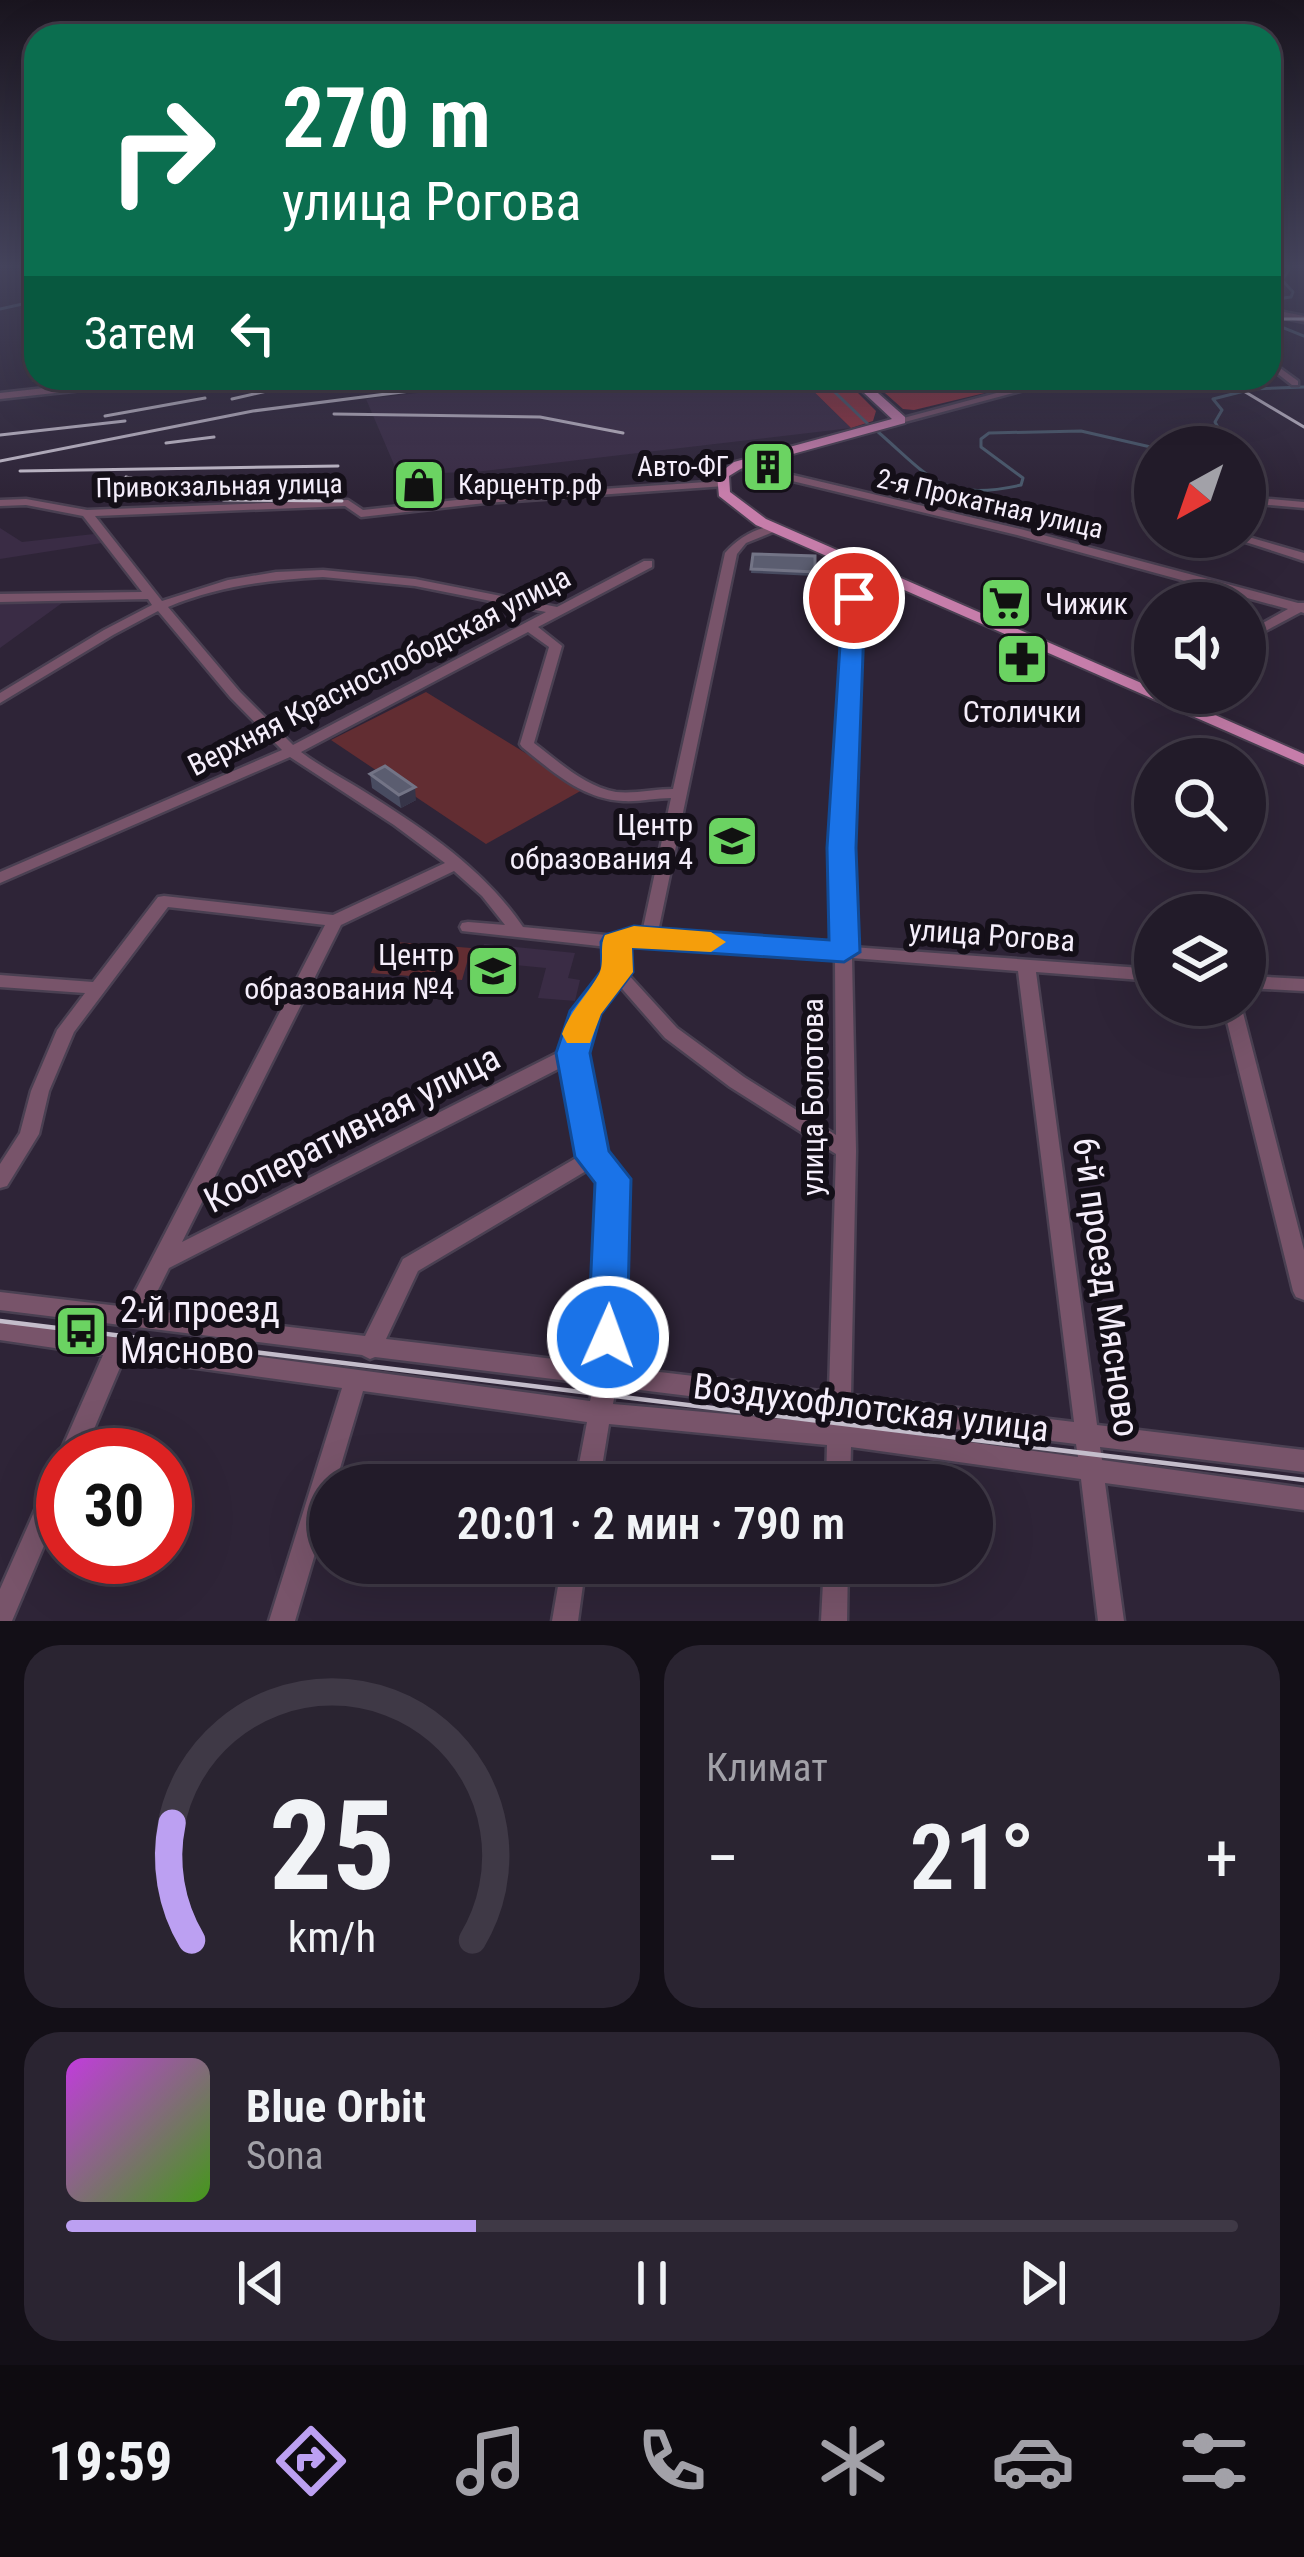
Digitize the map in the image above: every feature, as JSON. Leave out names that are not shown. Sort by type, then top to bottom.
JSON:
[{"type":"main road","points":[[867,390],[901,420]]},
{"type":"main road","points":[[901,420],[738,465],[723,475],[721,484],[740,509],[774,528],[1134,685]]},
{"type":"main road","points":[[1200,714],[1304,760]]},
{"type":"street","points":[[1281,372],[1295,382]]},
{"type":"street","points":[[0,395],[51,390]]},
{"type":"street","points":[[901,420],[1017,390]]},
{"type":"street","name":"2-я Прокатная улица","points":[[738,465],[1020,532],[1303,607]]},
{"type":"street","name":"Привокзальная улица","points":[[0,503],[26,502],[87,513],[348,502],[362,514],[485,500],[721,484]]},
{"type":"street","points":[[1266,502],[1304,505]]},
{"type":"street","points":[[87,513],[156,601],[291,751],[374,804],[453,865],[505,908],[517,930]]},
{"type":"street","points":[[649,937],[731,553],[742,541],[774,528]]},
{"type":"street","points":[[1266,546],[1304,557]]},
{"type":"street","name":"Верхняя Краснослободская улица","points":[[0,878],[291,751],[648,564]]},
{"type":"street","points":[[0,598],[156,601],[328,570],[371,573],[559,611]]},
{"type":"street","name":"улица Болотова","points":[[839,1464],[846,1151],[842,848],[852,609],[857,588],[872,572]]},
{"type":"street","points":[[0,699],[156,601]]},
{"type":"street","points":[[1266,627],[1303,607]]},
{"type":"street","points":[[530,627],[556,646],[527,744],[596,794],[634,798],[652,791],[677,794]]},
{"type":"street","points":[[0,1180],[29,1134],[40,1091],[66,1030],[164,901],[335,921],[453,865]]},
{"type":"street","points":[[133,1318],[335,921]]},
{"type":"street","name":"улица Рогова","points":[[467,927],[616,942],[649,937],[1134,973]]},
{"type":"street","points":[[616,942],[617,972],[671,1034],[846,1151]]},
{"type":"street","name":"6-й проезд Мясново","points":[[1026,964],[1112,1621]]},
{"type":"street","points":[[590,1464],[606,1377],[613,1179],[593,1157],[573,1053],[586,1011],[617,972]]},
{"type":"street","points":[[0,981],[98,988]]},
{"type":"street","points":[[1266,983],[1304,986]]},
{"type":"street","points":[[1237,1026],[1304,1291]]},
{"type":"street","name":"Кооперативная улица","points":[[160,1263],[573,1053]]},
{"type":"street","points":[[370,1348],[410,1265],[593,1157]]},
{"type":"street","name":"Воздухофлотская улица","points":[[0,1301],[1304,1461]]},
{"type":"street","name":"Воздухофлотская улица","points":[[0,1331],[598,1413],[840,1435],[1304,1499]]},
{"type":"street","points":[[83,1428],[118,1346]]},
{"type":"street","points":[[282,1621],[356,1378]]},
{"type":"street","points":[[0,1618],[36,1535]]},
{"type":"street","points":[[565,1621],[571,1584]]},
{"type":"street","points":[[834,1621],[835,1584]]},
{"type":"shaded area","points":[[443,390],[812,390],[851,428],[475,472],[398,474],[366,399]]},
{"type":"shaded area","points":[[812,390],[855,390],[876,411],[873,421],[851,428]]},
{"type":"shaded area","points":[[882,390],[997,390],[914,410],[903,409]]},
{"type":"shaded area","points":[[0,528],[22,542],[94,534],[102,543],[0,559]]},
{"type":"shaded area","points":[[0,601],[24,604],[62,603],[0,648]]},
{"type":"shaded area","points":[[426,692],[584,789],[486,844],[331,740]]},
{"type":"shaded area","points":[[383,941],[471,948],[462,980],[371,973]]},
{"type":"shaded area","name":"Центр образования №4","points":[[484,944],[575,953],[568,978],[580,980],[575,1001],[538,998],[546,968],[515,965],[510,978],[473,975]]},
{"type":"building","points":[[753,554],[815,556],[815,572],[751,569]]},
{"type":"building","points":[[385,766],[415,787],[399,795],[370,774]]},
{"type":"waterway","points":[[1281,388],[1304,387]]},
{"type":"waterway","points":[[833,390],[869,425]]},
{"type":"waterway","points":[[1217,426],[1222,410],[1213,399],[1248,390]]},
{"type":"waterway","points":[[877,431],[939,482],[973,491],[1021,485],[1023,478],[981,447],[981,439],[989,433],[1081,431],[1134,443]]},
{"type":"tram line","points":[[0,1321],[1304,1480]]},
{"type":"railway","points":[[232,399],[271,390]]},
{"type":"railway","points":[[0,461],[253,411],[418,390]]},
{"type":"railway","points":[[1242,390],[1304,427]]},
{"type":"railway","points":[[105,416],[205,398]]},
{"type":"railway","points":[[334,414],[540,417],[623,433]]},
{"type":"railway","points":[[0,435],[125,421]]},
{"type":"railway","points":[[166,443],[214,437]]},
{"type":"railway","points":[[20,471],[338,466]]},
{"type":"railway","points":[[126,477],[224,500],[342,501]]},
{"type":"slow traffic","points":[[579,1034],[586,1011],[617,972],[616,942],[634,937],[711,942]]},
{"type":"place","name":"Авто-ФГ","points":[[768,467]]},
{"type":"place","name":"Карцентр.рф","points":[[419,485]]},
{"type":"place","name":"Чижик","points":[[1006,603]]},
{"type":"place","name":"Столички","points":[[1022,659]]},
{"type":"place","name":"Центр образования 4","points":[[732,841]]},
{"type":"place","name":"Центр образования №4","points":[[493,971]]},
{"type":"place","name":"2-й проезд Мясново","points":[[81,1331]]},
{"type":"route","points":[[608,1337],[613,1179],[593,1157],[573,1053],[586,1011],[617,972],[616,942],[634,937],[844,952],[842,848],[854,598]]}]
